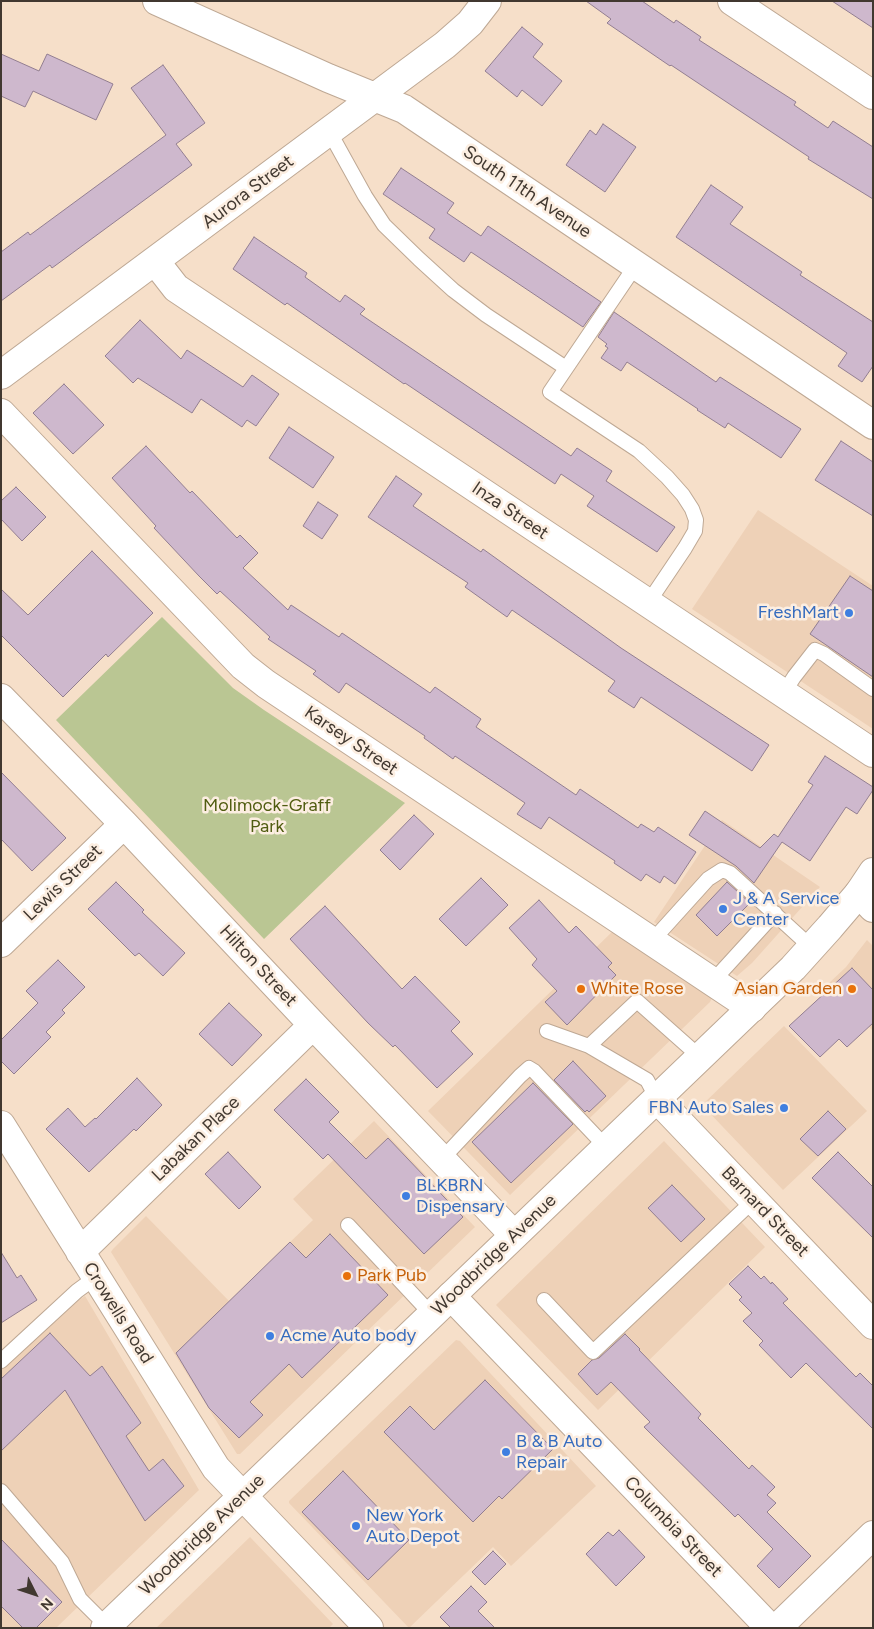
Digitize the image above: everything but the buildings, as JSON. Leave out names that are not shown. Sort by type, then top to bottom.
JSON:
[{"type":"street","name":"South 11th Avenue","points":[[157,1],[328,78],[404,109],[873,425]]},
{"type":"street","name":"Aurora Street","points":[[1,375],[445,45],[470,23],[487,1]]},
{"type":"street","points":[[732,1],[873,95]]},
{"type":"street","name":"Inza Street","points":[[155,261],[176,288],[873,754]]},
{"type":"street","name":"Karsey Street","points":[[1,413],[243,666],[266,684],[752,1008]]},
{"type":"street","name":"Hilton Street","points":[[1,698],[124,824],[514,1235]]},
{"type":"street","name":"Lewis Street","points":[[1,943],[124,824]]},
{"type":"street","name":"Woodbridge Avenue","points":[[106,1627],[752,1008],[793,968],[830,927],[868,891]]},
{"type":"street","name":"Labakan Place","points":[[80,1252],[313,1025]]},
{"type":"street","name":"Barnard Street","points":[[656,1099],[873,1325]]},
{"type":"street","name":"Crowells Road","points":[[1,1125],[216,1468],[369,1628]]},
{"type":"street","name":"Columbia Street","points":[[451,1296],[770,1628]]},
{"type":"street","points":[[776,1628],[873,1535]]},
{"type":"lane","points":[[329,131],[384,225],[453,290],[486,315],[566,368]]},
{"type":"lane","points":[[636,265],[550,392],[639,451],[667,477],[690,505],[696,520],[695,531],[648,603]]},
{"type":"lane","points":[[783,694],[815,650],[824,654],[873,689]]},
{"type":"lane","points":[[652,941],[708,879],[722,870],[730,873],[811,947]]},
{"type":"lane","points":[[713,981],[775,913]]},
{"type":"lane","points":[[589,1046],[637,1001],[700,1057]]},
{"type":"lane","points":[[547,1031],[589,1046],[647,1080],[656,1099]]},
{"type":"lane","points":[[442,1159],[529,1068],[606,1147]]},
{"type":"lane","points":[[544,1300],[593,1352],[754,1200]]},
{"type":"lane","points":[[348,1225],[432,1314]]},
{"type":"lane","points":[[1,1361],[96,1277]]},
{"type":"lane","points":[[1,1491],[62,1562],[80,1599],[106,1627]]},
{"type":"shaded area","points":[[758,510],[873,586],[873,729],[692,609]]},
{"type":"shaded area","points":[[722,820],[820,887],[752,963],[737,976],[654,922]]},
{"type":"shaded area","points":[[613,931],[712,998],[510,1195],[428,1111]]},
{"type":"shaded area","points":[[867,940],[873,946],[873,1031],[828,984],[846,967]]},
{"type":"shaded area","points":[[784,1026],[867,1111],[783,1190],[702,1105]]},
{"type":"shaded area","points":[[374,1121],[475,1227],[240,1454],[237,1454],[111,1252],[146,1216],[229,1301],[313,1220],[293,1199]]},
{"type":"shaded area","points":[[664,1141],[765,1247],[598,1410],[496,1305]]},
{"type":"shaded area","points":[[85,1296],[199,1490],[56,1628],[1,1628],[1,1352]]},
{"type":"shaded area","points":[[456,1340],[460,1341],[596,1486],[511,1566],[493,1547],[409,1628],[289,1501]]},
{"type":"shaded area","points":[[250,1537],[333,1624],[329,1628],[156,1628]]},
{"type":"green space","name":"Molimock-Graff Park","points":[[162,617],[233,688],[405,803],[264,939],[56,720]]},
{"type":"place","name":"FreshMart","points":[[849,613]]},
{"type":"place","name":"J & A Service Center","points":[[723,909]]},
{"type":"place","name":"White Rose","points":[[581,989]]},
{"type":"place","name":"Asian Garden","points":[[852,989]]},
{"type":"place","name":"FBN Auto Sales","points":[[784,1108]]},
{"type":"place","name":"BLKBRN Dispensary","points":[[406,1196]]},
{"type":"place","name":"Park Pub","points":[[347,1276]]},
{"type":"place","name":"Acme Auto body","points":[[270,1336]]},
{"type":"place","name":"B & B Auto Repair","points":[[506,1452]]},
{"type":"place","name":"New York Auto Depot","points":[[356,1526]]}]
